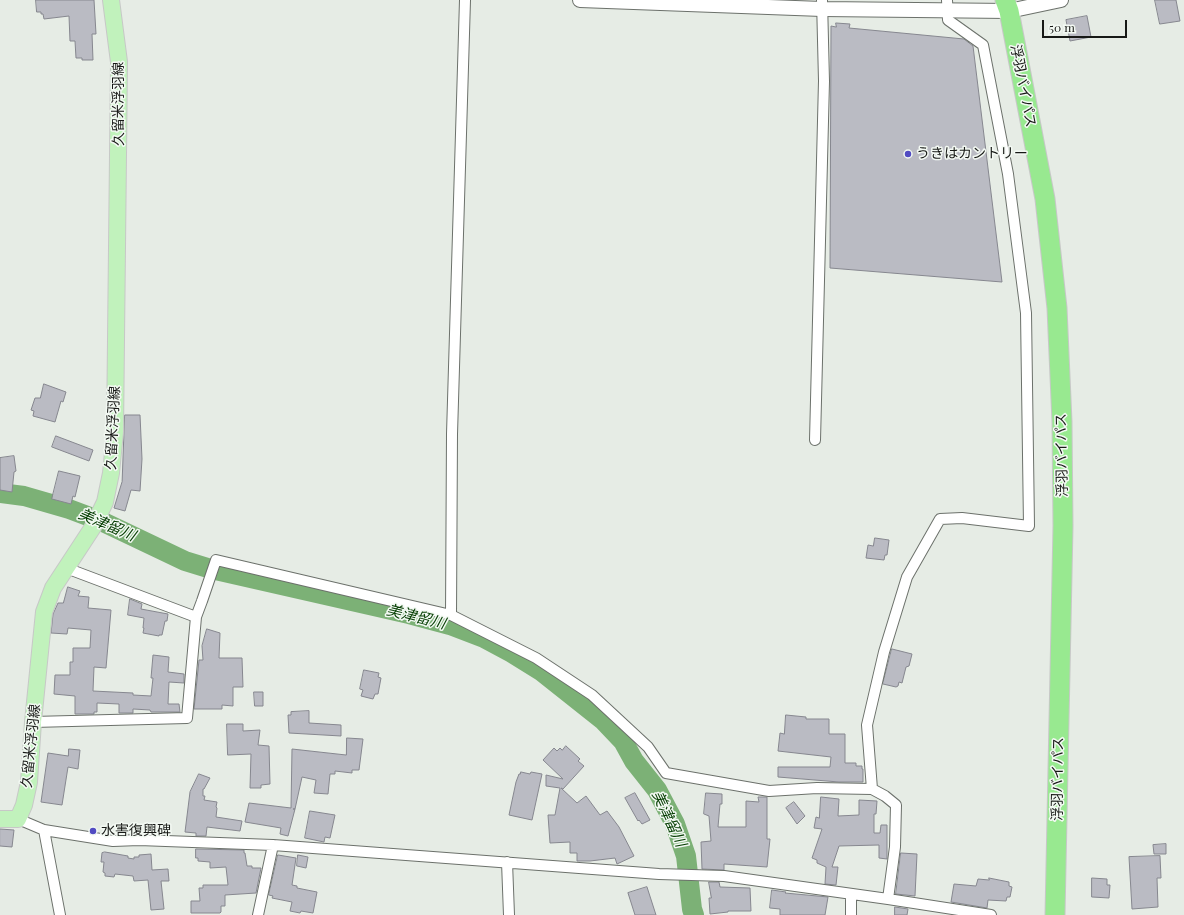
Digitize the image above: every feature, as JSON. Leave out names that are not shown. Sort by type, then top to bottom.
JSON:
[{"type":"highway","name":"浮羽バイパス","points":[[1007,5],[1044,199],[1057,308],[1062,422],[1063,526],[1055,915]]},
{"type":"main road","name":"久留米浮羽線","points":[[18,819],[24,805],[29,782],[33,722],[44,612],[53,588],[93,527],[105,502],[111,473],[115,432],[120,130],[119,62],[111,0]]},
{"type":"main road","points":[[580,0],[822,5],[1007,5],[1061,0]]},
{"type":"main road","points":[[0,819],[18,819]]},
{"type":"street","points":[[451,615],[452,434],[465,0]]},
{"type":"street","points":[[815,440],[824,81],[822,5]]},
{"type":"street","points":[[872,789],[867,725],[884,652],[907,577],[940,519],[962,518],[1029,526],[1026,313],[1008,174],[983,45],[948,20],[947,5]]},
{"type":"street","points":[[33,722],[187,718],[196,617],[216,560],[451,615],[536,658],[592,695],[648,747],[666,773],[769,791],[817,788],[872,789],[885,796],[896,805],[895,847],[888,899]]},
{"type":"street","points":[[66,568],[196,617]]},
{"type":"street","points":[[18,819],[44,830],[113,841],[139,840],[273,845],[659,874],[724,876],[991,915]]},
{"type":"street","points":[[44,830],[60,915]]},
{"type":"street","points":[[258,915],[273,845]]},
{"type":"street","points":[[507,862],[509,915]]},
{"type":"street","points":[[851,894],[851,915]]},
{"type":"building","points":[[36,0],[94,0],[96,34],[92,34],[93,60],[82,60],[82,58],[76,58],[75,41],[70,41],[69,16],[44,19],[41,12],[37,12]]},
{"type":"building","points":[[1155,0],[1176,0],[1180,21],[1160,24]]},
{"type":"building","points":[[1087,16],[1091,37],[1070,41],[1066,20]]},
{"type":"building","name":"うきはカントリー","points":[[836,23],[850,24],[849,28],[964,39],[973,46],[1002,282],[830,268],[831,26],[836,27]]},
{"type":"building","points":[[44,384],[66,392],[63,402],[61,401],[55,422],[33,416],[34,411],[31,410],[35,398],[40,398]]},
{"type":"building","points":[[125,415],[140,415],[142,459],[140,491],[131,490],[125,511],[114,508],[122,482]]},
{"type":"building","points":[[56,436],[93,450],[89,461],[52,447]]},
{"type":"building","points":[[14,456],[16,471],[14,472],[12,492],[0,490],[0,458]]},
{"type":"building","points":[[59,471],[80,476],[75,497],[73,496],[71,504],[52,499]]},
{"type":"building","points":[[875,538],[889,540],[887,555],[885,555],[884,560],[866,558],[868,545],[873,546]]},
{"type":"building","points":[[68,587],[80,591],[78,596],[89,597],[88,608],[111,610],[106,668],[94,667],[93,691],[133,693],[133,695],[151,696],[153,655],[169,657],[168,672],[184,674],[184,683],[169,682],[168,704],[179,704],[180,712],[151,712],[150,710],[133,709],[133,713],[119,713],[119,704],[97,703],[97,712],[94,712],[94,714],[75,714],[75,696],[54,694],[55,675],[70,675],[70,662],[73,662],[73,648],[90,648],[91,630],[68,628],[67,634],[51,633],[53,614],[58,603],[63,603]]},
{"type":"building","points":[[130,599],[142,604],[141,609],[168,614],[162,635],[159,636],[143,633],[144,618],[128,615]]},
{"type":"building","points":[[207,629],[220,633],[219,658],[242,658],[243,687],[233,687],[233,706],[222,705],[222,709],[194,709],[199,660],[203,660],[202,646]]},
{"type":"building","points":[[892,649],[912,654],[909,666],[906,667],[902,683],[899,682],[898,686],[896,687],[883,684]]},
{"type":"building","points":[[364,670],[379,673],[378,677],[381,678],[378,694],[375,694],[373,699],[361,696],[363,690],[360,689]]},
{"type":"building","points":[[254,692],[263,692],[263,706],[255,706]]},
{"type":"building","points":[[309,711],[309,723],[341,725],[341,736],[289,733],[288,715],[291,715],[291,712]]},
{"type":"building","points":[[786,715],[806,717],[806,719],[829,719],[829,734],[845,734],[845,763],[856,763],[856,766],[862,766],[863,782],[839,782],[778,777],[778,767],[830,767],[831,757],[778,751],[780,733],[784,734]]},
{"type":"building","points":[[227,724],[243,724],[243,731],[260,730],[258,745],[269,746],[270,784],[261,785],[261,788],[250,788],[251,754],[228,755]]},
{"type":"building","points":[[347,738],[363,739],[359,770],[352,770],[352,773],[335,771],[335,774],[330,774],[328,794],[314,793],[316,780],[302,777],[288,836],[280,834],[281,828],[245,822],[249,803],[291,808],[292,749],[346,755]]},
{"type":"building","points":[[566,746],[580,759],[578,761],[584,766],[563,789],[561,788],[577,803],[586,796],[600,815],[607,811],[619,827],[634,856],[617,864],[615,858],[577,861],[577,853],[570,853],[570,842],[550,843],[548,815],[555,815],[560,788],[546,786],[546,775],[563,779],[543,760],[554,748],[557,751],[560,748],[562,750]]},
{"type":"building","points":[[69,749],[80,750],[78,769],[68,767],[62,805],[41,802],[48,753],[68,756]]},
{"type":"building","points":[[521,772],[542,774],[532,820],[509,815],[516,782]]},
{"type":"building","points":[[199,774],[210,778],[203,789],[203,796],[205,796],[204,800],[217,802],[216,817],[242,821],[240,831],[207,827],[206,836],[196,836],[196,833],[185,832],[190,792]]},
{"type":"building","points":[[635,793],[650,820],[642,824],[639,820],[638,821],[625,798]]},
{"type":"building","points":[[706,793],[722,794],[722,804],[720,804],[718,827],[746,827],[746,801],[759,802],[758,797],[767,797],[767,839],[770,839],[767,867],[724,864],[724,870],[702,869],[701,842],[711,841],[709,816],[704,814]]},
{"type":"building","points":[[821,797],[839,799],[838,816],[859,815],[859,800],[877,801],[876,814],[874,814],[874,833],[880,833],[881,825],[887,825],[887,859],[879,858],[879,845],[839,846],[832,867],[838,867],[836,885],[825,884],[826,867],[817,863],[817,860],[812,858],[822,829],[814,828],[816,817],[819,818]]},
{"type":"building","points":[[794,802],[805,816],[797,824],[786,808]]},
{"type":"building","points":[[310,811],[335,815],[330,838],[325,837],[324,842],[305,838]]},
{"type":"building","points":[[0,829],[14,830],[12,847],[0,846]]},
{"type":"building","points":[[1166,844],[1166,854],[1154,854],[1153,845]]},
{"type":"building","points":[[196,849],[244,850],[247,866],[252,866],[252,868],[261,868],[256,893],[225,895],[225,906],[221,906],[220,913],[191,913],[191,901],[200,901],[199,888],[203,888],[203,885],[228,885],[226,867],[210,868],[210,862],[198,861],[198,858],[196,858]]},
{"type":"building","points":[[105,852],[128,856],[128,858],[134,859],[134,857],[139,857],[139,855],[151,854],[152,870],[168,869],[169,881],[161,881],[164,909],[151,910],[148,880],[134,881],[133,876],[115,874],[114,877],[105,876],[105,873],[103,872],[104,862],[101,862],[102,853]]},
{"type":"building","points":[[901,853],[917,854],[915,896],[896,894]]},
{"type":"building","points":[[278,855],[296,858],[292,885],[297,886],[297,888],[317,892],[313,913],[290,911],[292,902],[272,898],[273,896],[269,895]]},
{"type":"building","points":[[298,855],[308,857],[306,868],[297,866]]},
{"type":"building","points":[[1160,856],[1161,878],[1157,878],[1158,907],[1132,909],[1129,857]]},
{"type":"building","points":[[989,878],[1009,882],[1009,886],[1012,887],[1010,897],[1007,897],[1006,901],[988,900],[987,908],[951,902],[954,884],[976,886],[978,879],[989,880]]},
{"type":"building","points":[[1092,878],[1107,879],[1107,885],[1110,885],[1109,898],[1092,897]]},
{"type":"building","points":[[709,882],[719,882],[720,887],[750,888],[751,911],[728,911],[710,914],[709,898],[711,898]]},
{"type":"building","points":[[647,887],[656,915],[635,915],[628,893]]},
{"type":"building","points":[[772,890],[786,892],[785,893],[828,897],[825,915],[780,915],[780,909],[770,908]]},
{"type":"building","points":[[895,907],[908,909],[907,915],[895,915]]},
{"type":"waterway","name":"美津留川","points":[[0,493],[24,496],[69,509],[101,521],[185,561],[211,569],[409,614],[450,625],[484,638],[512,653],[541,671],[604,721],[623,741],[634,761],[657,790],[675,824],[686,856],[694,915]]},
{"type":"place","name":"うきはカントリー","points":[[908,154]]},
{"type":"place","name":"水害復興碑","points":[[93,831]]}]
